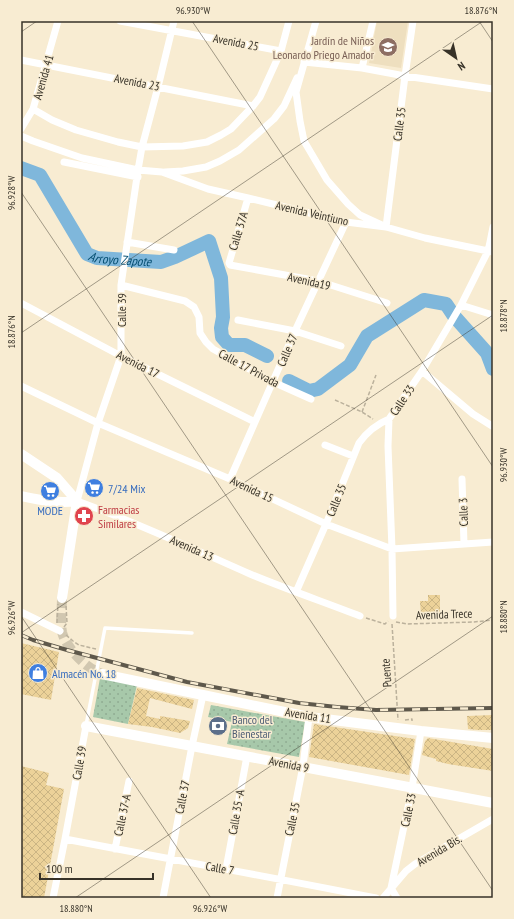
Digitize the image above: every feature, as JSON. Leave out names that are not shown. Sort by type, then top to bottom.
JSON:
[{"type":"main road","points":[[21,454],[57,478],[77,501]]},
{"type":"main road","name":"Avenida 13","points":[[21,496],[66,503],[77,501]]},
{"type":"main road","name":"Calle 39","points":[[62,598],[77,501]]},
{"type":"main road","name":"Avenida 11","points":[[102,674],[310,716],[421,731],[493,738]]},
{"type":"main road","name":"Avenida 9","points":[[86,726],[493,803]]},
{"type":"street","name":"Avenida 41","points":[[21,129],[33,109],[58,21]]},
{"type":"street","name":"Avenida 25","points":[[120,21],[282,51]]},
{"type":"street","name":"Calle 39","points":[[77,501],[98,422],[121,356],[121,285],[142,147],[174,21]]},
{"type":"street","points":[[33,109],[52,120],[76,130],[142,147],[183,146],[207,142],[231,129],[260,97],[282,51],[289,21]]},
{"type":"street","points":[[316,21],[296,92],[304,141],[327,180],[348,204],[360,215],[386,228]]},
{"type":"street","points":[[362,68],[373,21]]},
{"type":"street","name":"Calle 35","points":[[386,228],[413,21]]},
{"type":"street","name":"Avenida 23","points":[[21,60],[253,106]]},
{"type":"street","points":[[304,62],[362,68],[493,89]]},
{"type":"street","points":[[162,172],[206,166],[220,161],[239,150],[274,119],[284,106],[304,62]]},
{"type":"street","points":[[21,136],[82,158],[138,174]]},
{"type":"street","points":[[64,162],[138,174]]},
{"type":"street","name":"Avenida Veintiuno","points":[[138,174],[162,172],[208,189],[346,222],[386,228],[490,252]]},
{"type":"street","name":"Calle 37A","points":[[229,264],[228,262],[248,198]]},
{"type":"street","name":"Calle 37","points":[[230,479],[295,331],[346,222]]},
{"type":"street","name":"Calle 33","points":[[394,619],[388,446],[389,419],[422,371],[490,252],[493,227]]},
{"type":"street","points":[[127,242],[174,250]]},
{"type":"street","name":"Avenida19","points":[[229,264],[232,266],[318,281],[388,303]]},
{"type":"street","name":"Calle 17 Privada","points":[[121,285],[185,301],[194,307],[199,317],[200,333],[213,349],[273,382],[312,399]]},
{"type":"street","name":"Avenida 17","points":[[21,303],[121,356],[255,422]]},
{"type":"street","points":[[461,305],[493,315]]},
{"type":"street","points":[[238,320],[295,331],[341,346]]},
{"type":"street","points":[[422,371],[473,414],[492,426]]},
{"type":"street","name":"Avenida 15","points":[[21,386],[98,422],[230,479],[326,524],[392,550],[493,542]]},
{"type":"street","name":"Calle 35","points":[[296,592],[359,443],[364,436],[380,422],[389,419]]},
{"type":"street","points":[[325,445],[353,456]]},
{"type":"street","name":"Calle 3","points":[[462,479],[464,544]]},
{"type":"street","name":"Avenida 13","points":[[77,501],[184,544],[252,575],[360,616]]},
{"type":"street","points":[[21,612],[60,631]]},
{"type":"street","name":"Calle 37","points":[[163,898],[203,695]]},
{"type":"street","name":"Calle 35","points":[[277,898],[303,766],[310,716]]},
{"type":"street","name":"Calle 39","points":[[53,898],[86,726]]},
{"type":"street","name":"Calle 33","points":[[391,888],[412,788],[421,731]]},
{"type":"street","name":"Calle 35 -A","points":[[226,869],[247,756]]},
{"type":"street","name":"Calle 37-A","points":[[115,849],[129,781]]},
{"type":"street","name":"Avenida Bis.","points":[[391,888],[406,871],[415,864],[493,819]]},
{"type":"street","name":"Calle 7","points":[[65,839],[376,898]]},
{"type":"street","points":[[382,898],[391,888],[397,898]]},
{"type":"lane","name":"Calle 39","points":[[86,726],[105,628],[192,633]]},
{"type":"path","points":[[362,412],[376,375]]},
{"type":"path","points":[[336,400],[380,422]]},
{"type":"path","points":[[360,616],[385,624],[389,621],[391,616],[394,619]]},
{"type":"path","name":"Avenida Trece","points":[[394,619],[407,624],[493,620]]},
{"type":"path","name":"Puente","points":[[392,625],[398,720]]},
{"type":"path","points":[[60,631],[79,645],[100,650]]},
{"type":"shaded area","name":"Jardín de Niños Leonardo Priego Amador","points":[[377,21],[408,21],[401,68],[369,63]]},
{"type":"green space","points":[[100,678],[137,685],[128,724],[93,717]]},
{"type":"green space","points":[[211,705],[305,722],[299,757],[227,744],[232,722],[208,717]]},
{"type":"building","name":"7/24 Mix","points":[[91,479],[102,482],[97,497],[86,493]]},
{"type":"building","name":"MODE","points":[[50,482],[56,487],[53,495],[45,494]]},
{"type":"building","name":"Farmacias Similares","points":[[82,511],[89,512],[87,521],[81,520]]},
{"type":"building","points":[[428,595],[440,595],[440,612],[435,612],[436,620],[428,620],[429,616],[421,617],[420,601],[428,601]]},
{"type":"building","name":"Almacén No. 18","points":[[21,643],[59,652],[51,700],[21,694]]},
{"type":"building","points":[[137,688],[194,700],[192,709],[150,698],[146,716],[160,719],[160,716],[190,721],[188,728],[180,733],[128,724]]},
{"type":"building","points":[[493,715],[493,730],[468,729],[467,716]]},
{"type":"building","name":"Banco del Bienestar","points":[[212,722],[225,725],[223,732],[211,729]]},
{"type":"building","points":[[314,724],[415,739],[409,775],[309,757]]},
{"type":"building","points":[[428,738],[493,749],[493,771],[448,764],[422,755],[425,741]]},
{"type":"building","points":[[21,766],[49,773],[46,785],[64,789],[44,898],[21,898]]},
{"type":"waterway","name":"Arroyo Zapote","points":[[21,168],[40,175],[87,254],[97,258],[161,262],[209,241],[221,278],[223,317],[221,328],[222,337],[229,345],[245,345],[267,356]]},
{"type":"waterway","name":"Arroyo Zapote","points":[[289,381],[309,391],[318,389],[350,365],[367,336],[424,300],[446,304],[454,316],[487,353],[493,369]]},
{"type":"tunnel","points":[[62,598],[61,628],[67,643],[84,663],[102,674]]},
{"type":"railway","points":[[21,635],[67,650],[187,682],[299,703],[376,710],[493,708]]},
{"type":"place","name":"Jardín de Niños Leonardo Priego Amador","points":[[388,47]]},
{"type":"place","name":"7/24 Mix","points":[[94,488]]},
{"type":"place","name":"MODE","points":[[50,491]]},
{"type":"place","name":"Farmacias Similares","points":[[84,516]]},
{"type":"place","name":"Almacén No. 18","points":[[38,673]]},
{"type":"place","name":"Banco del Bienestar","points":[[218,726]]}]
